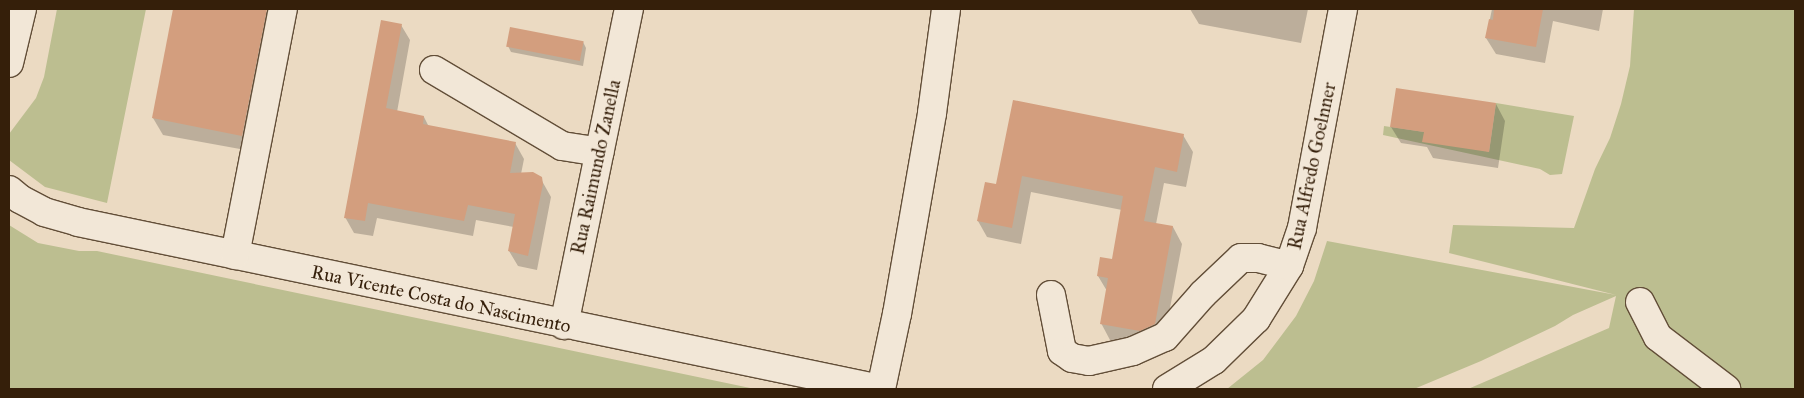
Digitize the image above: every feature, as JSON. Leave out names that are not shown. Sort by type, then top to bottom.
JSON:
[{"type":"street","points":[[9,63],[22,9]]},
{"type":"street","points":[[235,255],[282,9]]},
{"type":"street","name":"Rua Raimundo Zanella","points":[[564,325],[629,9]]},
{"type":"street","points":[[881,389],[897,314],[929,132],[946,9]]},
{"type":"street","name":"Rua Alfredo Goelnner","points":[[1166,389],[1214,360],[1256,319],[1290,266],[1302,228],[1343,9]]},
{"type":"street","points":[[434,70],[562,146],[600,152]]},
{"type":"street","name":"Rua Vicente Costa do Nascimento","points":[[9,190],[20,200],[44,212],[78,222],[564,325],[881,389]]},
{"type":"street","points":[[1051,295],[1062,351],[1072,358],[1089,361],[1133,351],[1165,337],[1203,294],[1241,258],[1258,258],[1290,266]]},
{"type":"street","points":[[1640,302],[1658,337],[1726,389]]},
{"type":"green space","points":[[57,9],[146,9],[107,203],[45,187],[9,160],[9,134],[36,98],[44,77]]},
{"type":"green space","points":[[1634,9],[1795,9],[1795,389],[1468,389],[1609,328],[1616,296],[1573,315],[1555,326],[1481,361],[1414,389],[1227,389],[1263,360],[1296,316],[1314,281],[1327,241],[1616,295],[1449,253],[1453,225],[1574,228],[1595,169],[1610,138],[1621,104],[1630,66]]},
{"type":"green space","points":[[1496,103],[1574,116],[1562,174],[1550,175],[1540,169],[1383,135],[1384,126],[1424,132],[1489,152]]},
{"type":"green space","points":[[9,225],[38,243],[79,251],[97,251],[755,389],[9,389]]},
{"type":"building","points":[[173,9],[267,9],[242,136],[152,118]]},
{"type":"building","points":[[1494,9],[1543,9],[1536,47],[1485,38],[1489,19],[1493,20]]},
{"type":"building","points":[[381,20],[402,24],[386,108],[424,116],[423,124],[516,142],[510,173],[533,172],[542,177],[543,184],[528,256],[508,251],[515,214],[468,205],[464,221],[368,203],[365,221],[344,218]]},
{"type":"building","points":[[510,27],[584,41],[580,61],[506,47]]},
{"type":"building","points":[[1396,88],[1496,103],[1489,152],[1422,142],[1424,132],[1390,127]]},
{"type":"building","points":[[1013,100],[1184,134],[1177,172],[1155,167],[1144,221],[1173,226],[1155,324],[1140,331],[1100,324],[1108,278],[1097,276],[1100,257],[1112,259],[1123,196],[1022,176],[1012,228],[977,221],[985,182],[996,184]]}]
